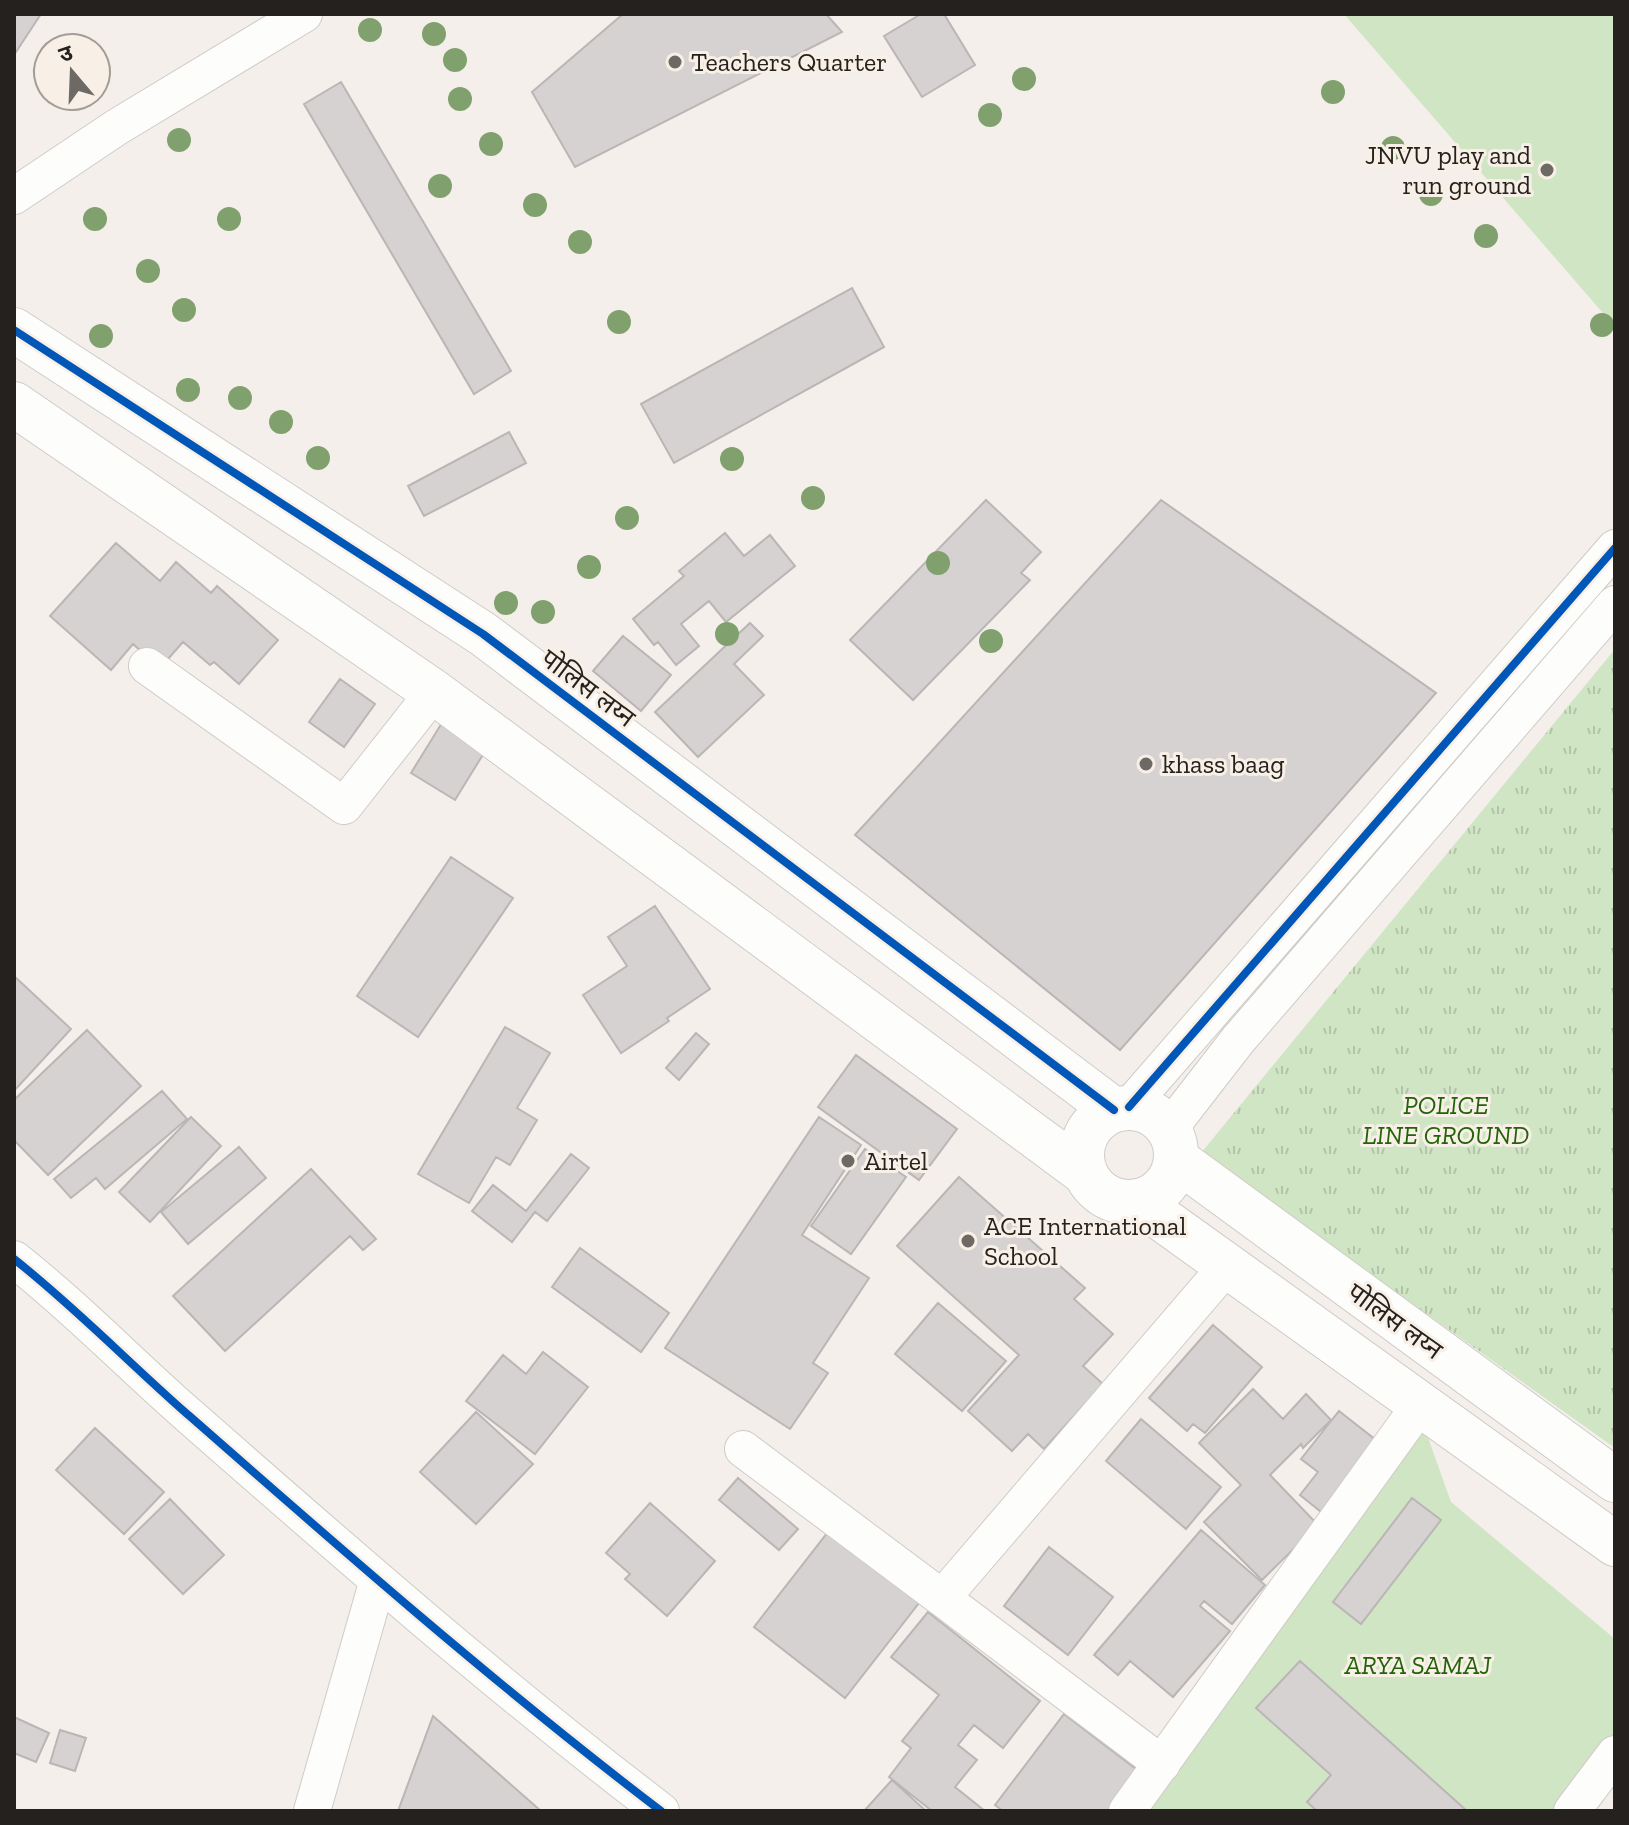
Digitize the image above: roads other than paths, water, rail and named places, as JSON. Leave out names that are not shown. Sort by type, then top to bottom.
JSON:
[{"type":"street","points":[[14,196],[117,127],[304,14]]},
{"type":"street","name":"पोलिस लय्न","points":[[14,330],[483,634],[1121,1109]]},
{"type":"street","points":[[14,404],[434,692],[1086,1174]]},
{"type":"street","points":[[1121,1109],[1615,548]]},
{"type":"street","points":[[1173,1144],[1158,1117],[1144,1110],[1121,1109],[1100,1117],[1090,1129],[1083,1143],[1082,1158],[1086,1174],[1094,1187],[1106,1196],[1121,1201],[1137,1201],[1151,1196],[1163,1186],[1172,1173],[1173,1144],[1238,1040],[1615,604]]},
{"type":"street","points":[[147,666],[344,806],[434,692]]},
{"type":"street","name":"पोलिस लय्न","points":[[1173,1144],[1615,1480]]},
{"type":"street","points":[[1137,1201],[1615,1544]]},
{"type":"street","points":[[14,1259],[61,1296],[183,1410],[378,1580],[596,1762],[661,1811]]},
{"type":"street","points":[[942,1598],[1226,1267]]},
{"type":"street","points":[[1127,1811],[1420,1405]]},
{"type":"street","points":[[743,1449],[1162,1764]]},
{"type":"street","points":[[312,1811],[378,1580]]},
{"type":"street","points":[[1572,1811],[1615,1754]]},
{"type":"place","name":"Teachers Quarter","points":[[675,62]]},
{"type":"place","name":"JNVU play and run ground","points":[[1547,170]]},
{"type":"place","name":"khass baag","points":[[1146,764]]},
{"type":"place","name":"Airtel","points":[[848,1161]]},
{"type":"place","name":"ACE International School","points":[[968,1241]]},
{"type":"park label","name":"POLICE LINE GROUND","points":[[1446,1120]]},
{"type":"park label","name":"ARYA SAMAJ","points":[[1418,1665]]}]
